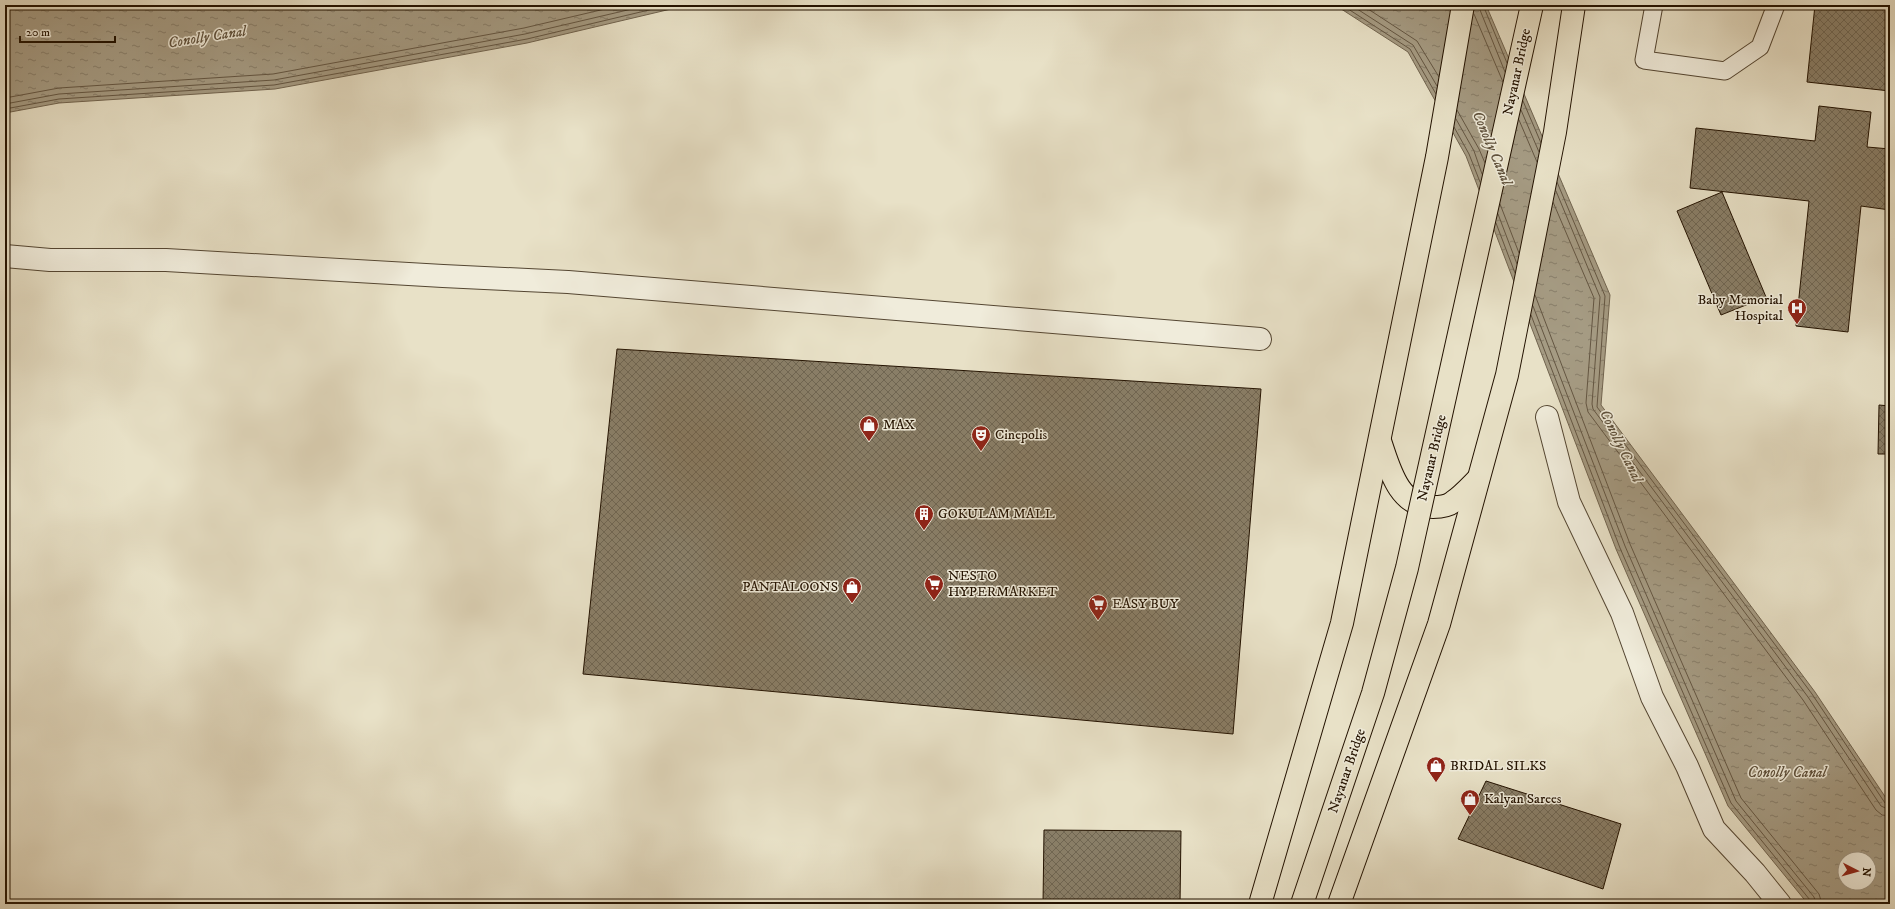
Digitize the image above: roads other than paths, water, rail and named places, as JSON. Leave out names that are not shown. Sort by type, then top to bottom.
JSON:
[{"type":"main road","points":[[1260,904],[1342,623],[1437,157],[1463,5]]},
{"type":"main road","name":"Nayanar Bridge","points":[[1302,904],[1373,693],[1407,568],[1532,5]]},
{"type":"main road","points":[[1339,904],[1439,624],[1507,375],[1555,132],[1574,5]]},
{"type":"main road","points":[[1379,440],[1392,477],[1404,496],[1424,507],[1439,507],[1452,503],[1478,479]]},
{"type":"street","points":[[5,256],[50,260],[166,260],[568,282],[1260,339]]},
{"type":"street","points":[[1547,418],[1569,502],[1622,613],[1652,697],[1687,766],[1714,829],[1755,873],[1780,904]]},
{"type":"lane","points":[[1654,5],[1644,60],[1725,71],[1760,47],[1776,5]]},
{"type":"water","name":"Conolly Canal","points":[[688,5],[527,43],[275,89],[59,103],[5,113],[5,6]]},
{"type":"water","name":"Conolly Canal","points":[[1335,5],[1486,5],[1610,295],[1601,405],[1815,692],[1890,804],[1890,904],[1808,904],[1728,806],[1616,549],[1466,156],[1408,52]]},
{"type":"place","name":"Baby Memorial Hospital","points":[[1797,325]]},
{"type":"place","name":"MAX","points":[[869,442]]},
{"type":"place","name":"Cinepolis","points":[[981,452]]},
{"type":"place","name":"GOKULAM MALL","points":[[924,531]]},
{"type":"place","name":"NESTO HYPERMARKET","points":[[934,601]]},
{"type":"place","name":"PANTALOONS","points":[[852,604]]},
{"type":"place","name":"EASY BUY","points":[[1098,621]]},
{"type":"place","name":"BRIDAL SILKS","points":[[1436,783]]},
{"type":"place","name":"Kalyan Sarees","points":[[1470,816]]}]
